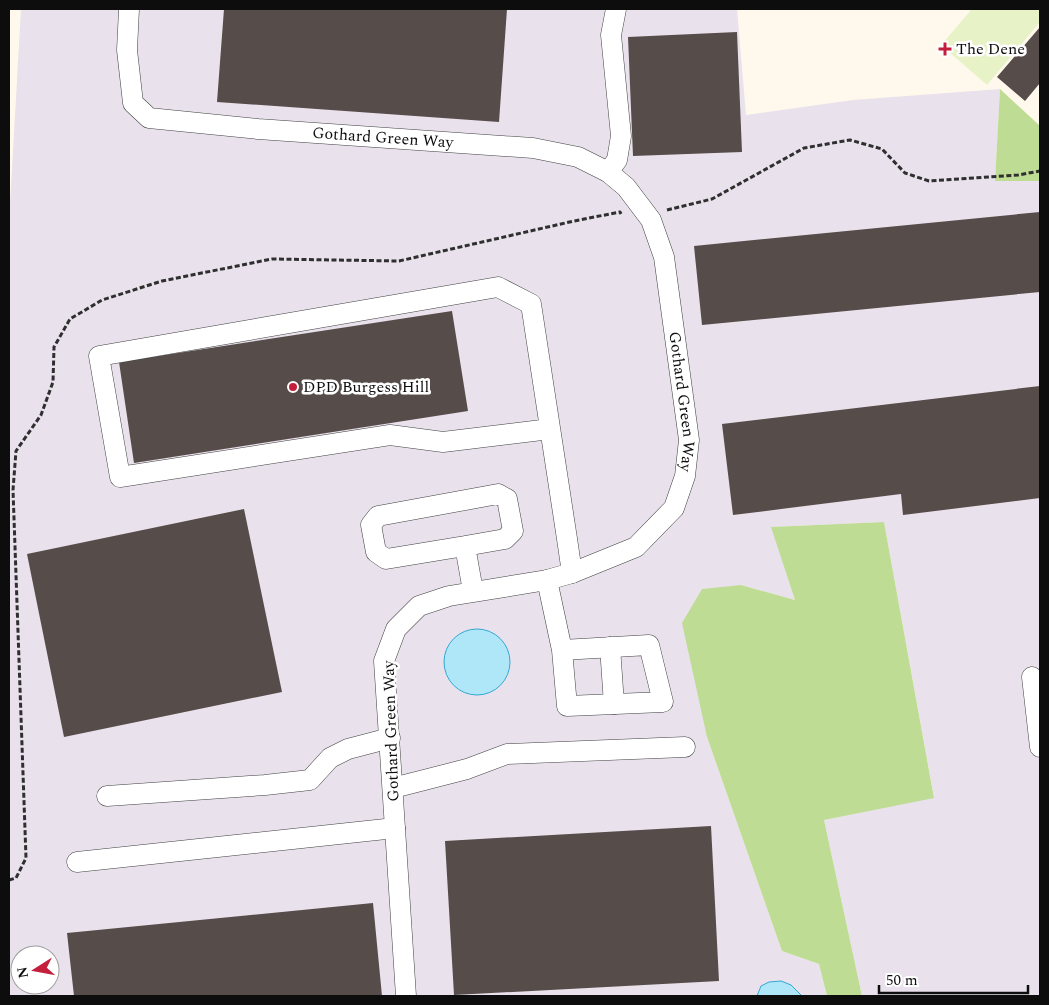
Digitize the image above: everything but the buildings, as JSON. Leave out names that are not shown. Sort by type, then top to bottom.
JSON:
[{"type":"street","name":"Gothard Green Way","points":[[129,9],[128,50],[133,103],[149,118],[258,129],[533,148],[578,157],[608,172],[626,187],[651,220],[664,258],[689,440],[685,476],[674,508],[636,547],[572,573],[547,580],[449,596],[419,606],[396,629],[384,661],[406,996]]},
{"type":"street","points":[[608,172],[616,160],[621,136],[611,34],[616,9]]},
{"type":"street","points":[[550,429],[443,442],[390,434],[120,477],[99,356],[498,287],[531,304],[572,573]]},
{"type":"street","points":[[498,494],[507,499],[513,531],[505,539],[465,546],[386,559],[376,552],[371,525],[378,516],[498,494]]},
{"type":"street","points":[[465,546],[473,591]]},
{"type":"street","points":[[547,580],[562,650],[567,706],[663,702],[649,645],[562,650]]},
{"type":"street","points":[[610,647],[614,704]]},
{"type":"street","points":[[1032,677],[1039,725],[1040,748]]},
{"type":"street","points":[[107,796],[310,780],[330,758],[348,749],[390,738]]},
{"type":"street","points":[[393,788],[466,769],[507,754],[685,747]]},
{"type":"street","points":[[77,862],[395,828]]},
{"type":"path","points":[[651,220],[666,210],[712,199],[804,148],[850,140],[882,149],[906,173],[929,180],[1018,175],[1040,171]]},
{"type":"path","points":[[9,880],[16,878],[26,858],[13,490],[16,451],[41,415],[52,382],[54,347],[70,319],[102,300],[162,281],[272,259],[399,261],[620,212],[624,218]]},
{"type":"shaded area","points":[[21,9],[737,9],[746,115],[853,100],[1000,89],[995,181],[1040,181],[1040,996],[862,996],[824,820],[934,797],[884,522],[772,527],[795,600],[741,585],[707,737],[782,951],[819,964],[827,996],[9,996],[9,222]]},
{"type":"green space","points":[[972,9],[1040,9],[1040,22],[987,85],[941,45]]},
{"type":"green space","points":[[1000,89],[1040,126],[1040,181],[995,181]]},
{"type":"green space","points":[[884,522],[934,798],[824,820],[862,996],[827,996],[819,964],[782,951],[707,737],[682,623],[702,589],[741,585],[795,600],[771,527]]},
{"type":"water","points":[[477,629],[490,631],[500,639],[508,649],[510,662],[508,675],[500,685],[490,693],[477,695],[464,693],[454,685],[446,675],[444,662],[446,649],[454,639],[464,631]]},
{"type":"water","points":[[781,981],[791,985],[802,996],[757,996],[761,986],[769,982]]},
{"type":"place","name":"The Dene","points":[[945,49]]},
{"type":"place","name":"DPD Burgess Hill","points":[[293,387]]}]
